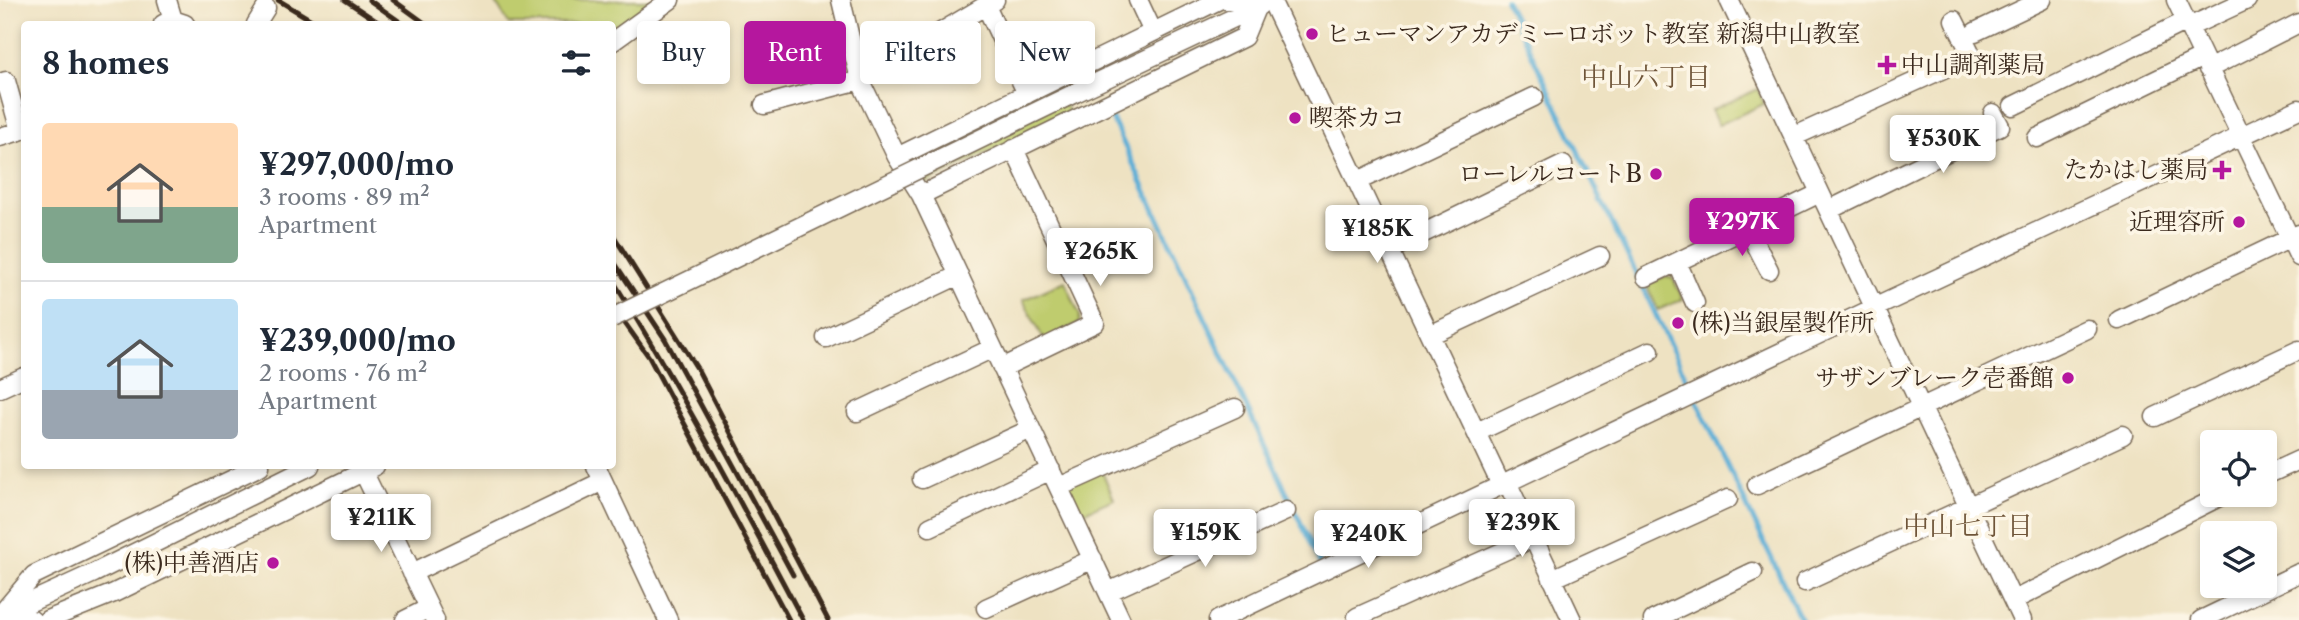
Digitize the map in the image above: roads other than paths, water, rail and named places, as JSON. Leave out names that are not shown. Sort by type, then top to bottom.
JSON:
[{"type":"street","points":[[167,0],[173,21]]},
{"type":"street","points":[[616,39],[670,0]]},
{"type":"street","points":[[764,105],[860,80],[841,0]]},
{"type":"street","points":[[1138,0],[1153,32]]},
{"type":"street","points":[[1095,60],[1219,0]]},
{"type":"street","points":[[1226,0],[1266,3]]},
{"type":"street","points":[[1729,0],[1923,406],[2018,614],[2202,507]]},
{"type":"street","points":[[1975,32],[2042,0]]},
{"type":"street","points":[[2176,0],[2240,136],[2295,236],[2299,257]]},
{"type":"street","points":[[2013,106],[2188,24],[2248,0]]},
{"type":"street","points":[[960,21],[990,3],[1027,94]]},
{"type":"street","points":[[616,316],[1266,3]]},
{"type":"street","points":[[921,194],[1244,37],[1266,3]]},
{"type":"street","points":[[1266,3],[1358,181],[1477,432],[1533,538],[1572,620]]},
{"type":"street","points":[[258,21],[265,8]]},
{"type":"street","points":[[1795,136],[1972,56],[1954,20]]},
{"type":"street","points":[[2037,138],[2299,23]]},
{"type":"street","points":[[0,83],[6,81],[20,131],[0,137]]},
{"type":"street","points":[[862,84],[897,157],[921,194],[1121,620]]},
{"type":"street","points":[[897,157],[1047,84]]},
{"type":"street","points":[[1057,84],[1075,120]]},
{"type":"street","points":[[1358,181],[1534,97]]},
{"type":"street","points":[[1218,620],[2299,108]]},
{"type":"street","points":[[1829,210],[2000,126],[1993,113]]},
{"type":"street","points":[[1002,368],[1095,323],[1014,149]]},
{"type":"street","points":[[1391,249],[1563,165]]},
{"type":"street","points":[[1646,276],[1820,193]]},
{"type":"street","points":[[1748,229],[1769,270]]},
{"type":"street","points":[[2119,320],[2295,236]]},
{"type":"street","points":[[1430,335],[1600,256]]},
{"type":"street","points":[[1677,262],[1695,303]]},
{"type":"street","points":[[826,338],[959,275]]},
{"type":"street","points":[[1757,485],[2087,329]]},
{"type":"street","points":[[856,412],[993,348]]},
{"type":"street","points":[[2155,417],[2299,350]]},
{"type":"street","points":[[1477,432],[1650,351]]},
{"type":"street","points":[[0,388],[21,378]]},
{"type":"street","points":[[1059,487],[1235,408]]},
{"type":"street","points":[[922,479],[1031,429]]},
{"type":"street","points":[[1805,582],[2123,435]]},
{"type":"street","points":[[2277,470],[2299,460]]},
{"type":"street","points":[[0,616],[34,575],[248,469]]},
{"type":"street","points":[[0,616],[94,573],[304,469]]},
{"type":"street","points":[[47,620],[114,593],[367,469]]},
{"type":"street","points":[[369,469],[412,573],[432,614],[405,620]]},
{"type":"street","points":[[929,527],[1051,470]]},
{"type":"street","points":[[412,573],[600,473],[668,620]]},
{"type":"street","points":[[1552,579],[1728,499]]},
{"type":"street","points":[[1108,592],[1286,511]]},
{"type":"street","points":[[1357,617],[1533,538]]},
{"type":"street","points":[[986,608],[1093,559]]},
{"type":"street","points":[[1653,620],[1753,572]]},
{"type":"street","points":[[2201,620],[2299,573]]},
{"type":"street","points":[[0,616],[32,620]]},
{"type":"waterway","points":[[1506,0],[1801,620]]},
{"type":"waterway","points":[[1107,108],[1320,564]]},
{"type":"railway","points":[[278,0],[313,21]]},
{"type":"railway","points":[[345,0],[376,21]]},
{"type":"railway","points":[[369,0],[399,21]]},
{"type":"railway","points":[[393,0],[422,21]]},
{"type":"railway","points":[[616,239],[698,370],[828,620]]},
{"type":"railway","points":[[616,265],[665,339],[793,575]]},
{"type":"railway","points":[[616,285],[687,405],[803,620]]},
{"type":"railway","points":[[616,311],[649,357],[789,620]]},
{"type":"place","name":"ヒューマンアカデミーロボット教室 新潟中山教室","points":[[1312,34]]},
{"type":"place","name":"中山調剤薬局","points":[[1887,65]]},
{"type":"place","name":"喫茶カコ","points":[[1295,118]]},
{"type":"place","name":"たかはし薬局","points":[[2222,170]]},
{"type":"place","name":"ローレルコートB","points":[[1656,174]]},
{"type":"place","name":"近理容所","points":[[2239,222]]},
{"type":"place","name":"(株)当銀屋製作所","points":[[1678,323]]},
{"type":"place","name":"サザンブレーク壱番館","points":[[2068,378]]},
{"type":"place","name":"(株)中善酒店","points":[[273,563]]},
{"type":"district","name":"中山六丁目","points":[[1646,77]]},
{"type":"district","name":"中山七丁目","points":[[1968,526]]}]
